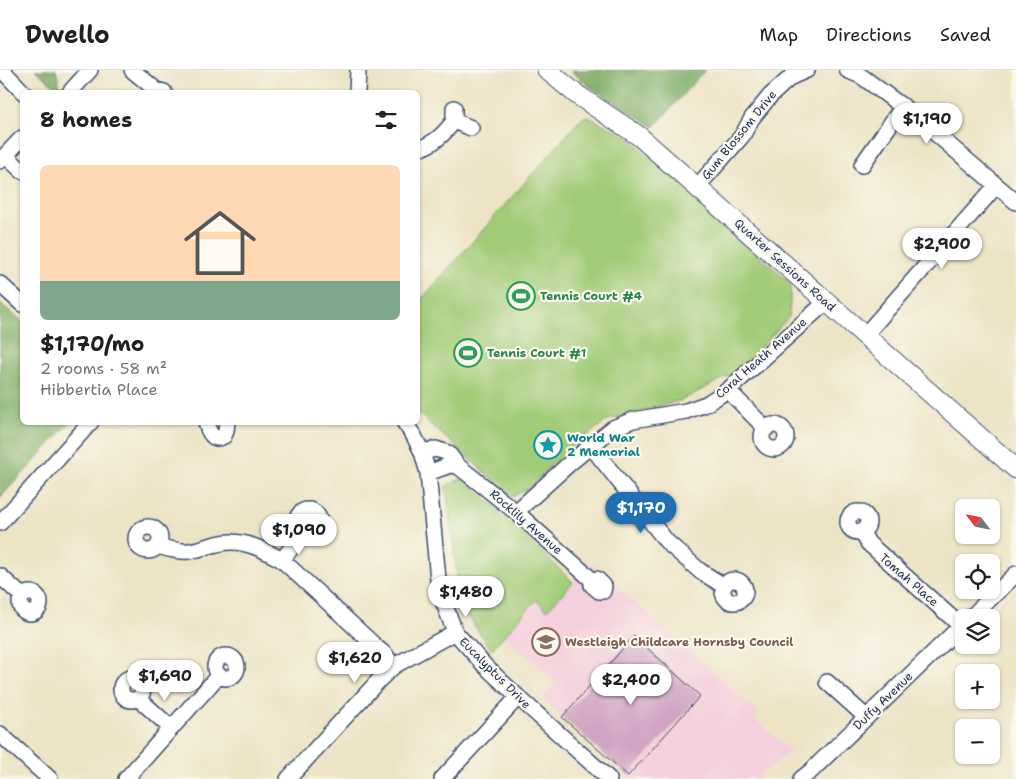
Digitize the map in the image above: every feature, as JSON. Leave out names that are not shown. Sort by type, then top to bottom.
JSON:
[{"type":"main road","name":"Quarter Sessions Road","points":[[547,70],[576,94],[639,136],[1016,469]]},
{"type":"street","points":[[2,70],[21,90]]},
{"type":"street","points":[[72,90],[90,70]]},
{"type":"street","points":[[132,70],[156,90]]},
{"type":"street","points":[[357,90],[358,70]]},
{"type":"street","name":"Gum Blossom Drive","points":[[697,187],[742,136],[752,118],[770,96],[791,77],[808,70]]},
{"type":"street","points":[[847,70],[862,76],[903,106],[1016,202]]},
{"type":"street","points":[[862,165],[903,106]]},
{"type":"street","points":[[420,148],[434,142],[454,115],[471,128]]},
{"type":"street","points":[[20,140],[3,159],[20,170]]},
{"type":"street","points":[[865,335],[996,186]]},
{"type":"street","points":[[0,284],[20,302]]},
{"type":"street","name":"Coral Heath Avenue","points":[[516,512],[613,428],[633,420],[686,411],[706,404],[728,390],[826,302]]},
{"type":"street","points":[[728,390],[766,429]]},
{"type":"street","points":[[0,523],[88,425]]},
{"type":"street","points":[[207,425],[208,430],[217,438],[224,436],[226,425]]},
{"type":"street","name":"Eucalyptus Drive","points":[[406,425],[422,452],[428,473],[439,590],[455,632],[485,666],[602,777]]},
{"type":"street","points":[[591,446],[667,542],[700,571],[724,586]]},
{"type":"street","name":"Rocklily Avenue","points":[[422,452],[436,449],[448,453],[458,466],[516,512],[592,580]]},
{"type":"street","points":[[428,473],[450,465],[458,466]]},
{"type":"street","points":[[282,560],[305,531]]},
{"type":"street","name":"Tomah Place","points":[[862,532],[868,544],[955,614]]},
{"type":"street","points":[[158,546],[188,551],[222,542],[242,543],[259,548],[282,560],[384,654],[394,666]]},
{"type":"street","name":"Duffy Avenue","points":[[979,609],[1016,574]]},
{"type":"street","points":[[0,576],[22,596]]},
{"type":"street","points":[[288,779],[394,666],[455,632]]},
{"type":"street","name":"Duffy Avenue","points":[[810,776],[866,717],[955,632]]},
{"type":"street","points":[[126,779],[219,675]]},
{"type":"street","points":[[827,682],[866,717]]},
{"type":"street","points":[[442,779],[518,697]]},
{"type":"street","points":[[138,698],[171,728]]},
{"type":"street","points":[[0,734],[40,776]]},
{"type":"shaded area","points":[[591,563],[759,713],[755,719],[791,751],[755,779],[632,779],[562,717],[542,698],[556,682],[504,636],[536,600],[547,609]]},
{"type":"green space","points":[[35,70],[56,70],[60,90]]},
{"type":"green space","points":[[570,70],[705,70],[654,127],[589,86]]},
{"type":"green space","points":[[587,116],[630,138],[791,284],[789,317],[755,353],[728,376],[682,400],[608,420],[564,452],[529,488],[512,497],[420,415],[420,301],[581,119]]},
{"type":"green space","points":[[0,303],[20,319],[20,425],[68,425],[0,498]]},
{"type":"green space","points":[[463,478],[499,509],[498,511],[573,582],[547,610],[536,600],[491,650],[467,614],[459,593],[446,486]]},
{"type":"building","points":[[634,636],[700,696],[628,776],[562,717]]},
{"type":"place","name":"Tennis Court #4","points":[[521,296]]},
{"type":"place","name":"Tennis Court #1","points":[[468,353]]},
{"type":"place","name":"World War 2 Memorial","points":[[548,445]]},
{"type":"place","name":"Westleigh Childcare Hornsby Council","points":[[546,642]]}]
